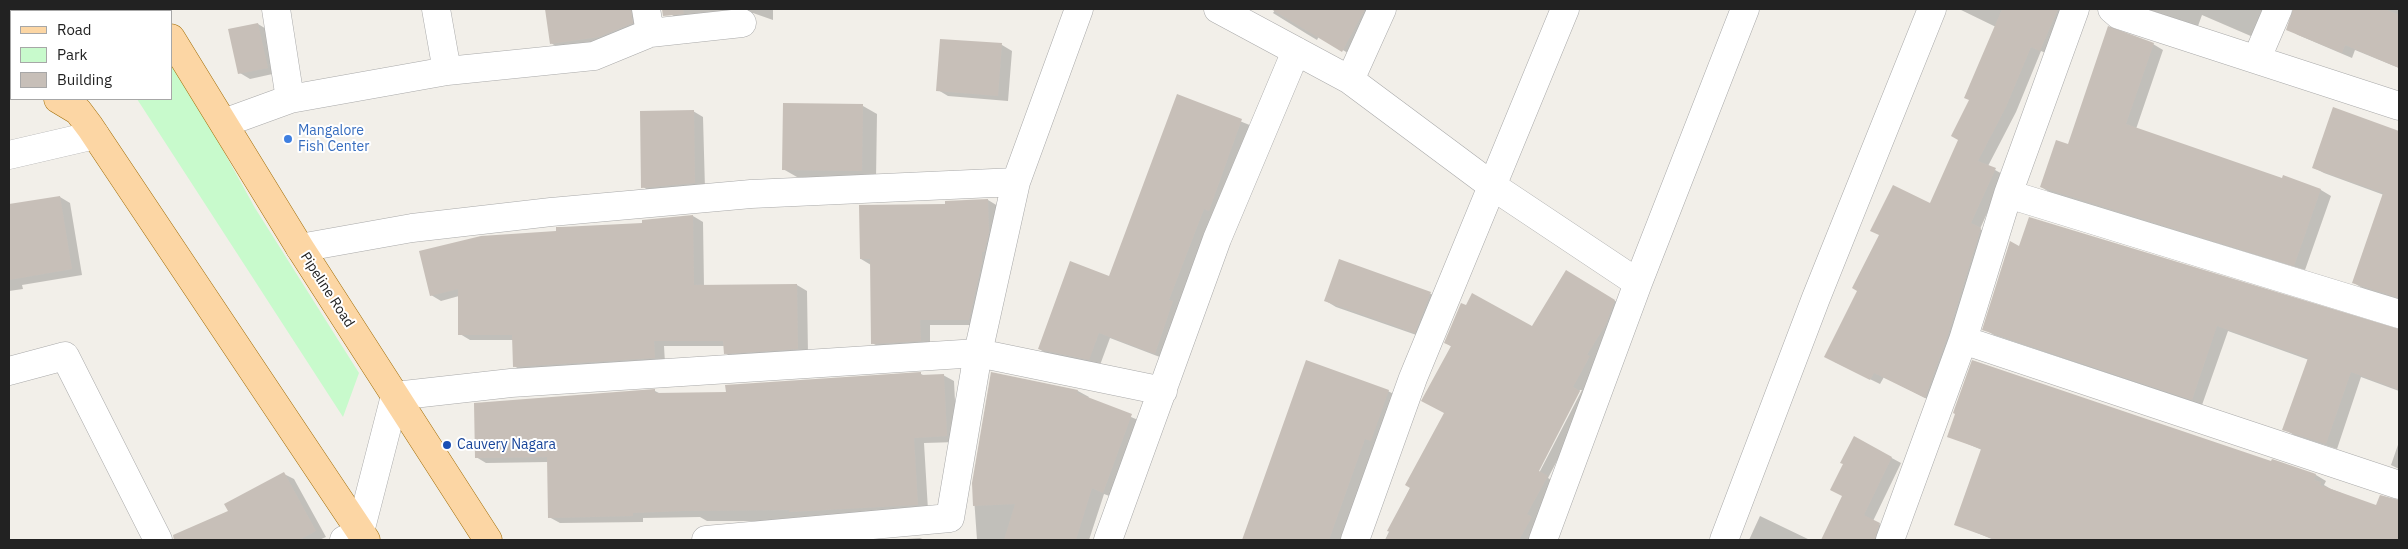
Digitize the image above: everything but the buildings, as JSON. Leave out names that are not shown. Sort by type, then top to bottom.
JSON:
[{"type":"main road","name":"Pipeline Road","points":[[172,40],[300,248],[488,540]]},
{"type":"main road","points":[[60,100],[78,111],[95,135],[357,538]]},
{"type":"street","points":[[276,9],[290,99]]},
{"type":"street","points":[[436,9],[447,71]]},
{"type":"street","points":[[706,540],[950,518],[978,353],[1016,182],[1079,9]]},
{"type":"street","points":[[1218,9],[1350,80],[1492,184],[1638,283]]},
{"type":"street","points":[[1350,80],[1382,9]]},
{"type":"street","points":[[1355,540],[1413,378],[1565,9]]},
{"type":"street","points":[[1543,540],[1638,283],[1745,9]]},
{"type":"street","points":[[1724,540],[1816,298],[1932,9]]},
{"type":"street","points":[[1890,540],[1963,340],[2008,194],[2075,9]]},
{"type":"street","points":[[2112,9],[2119,15],[2257,58],[2399,106]]},
{"type":"street","points":[[2257,58],[2278,9]]},
{"type":"street","points":[[224,123],[290,99],[447,71],[594,56],[648,21],[742,23]]},
{"type":"street","points":[[1108,540],[1217,239],[1296,51]]},
{"type":"street","points":[[9,155],[95,135]]},
{"type":"street","points":[[300,248],[412,228],[551,212],[751,194],[1016,182]]},
{"type":"street","points":[[2008,194],[2399,314]]},
{"type":"street","points":[[1963,340],[2399,486]]},
{"type":"street","points":[[357,538],[395,396],[521,383],[978,353],[1163,391]]},
{"type":"street","points":[[9,371],[65,356],[158,540]]},
{"type":"green space","points":[[172,58],[255,208],[359,373],[343,417],[138,100],[172,100]]},
{"type":"place","name":"Mangalore Fish Center","points":[[288,139]]},
{"type":"place","name":"Cauvery Nagara","points":[[447,445]]}]
